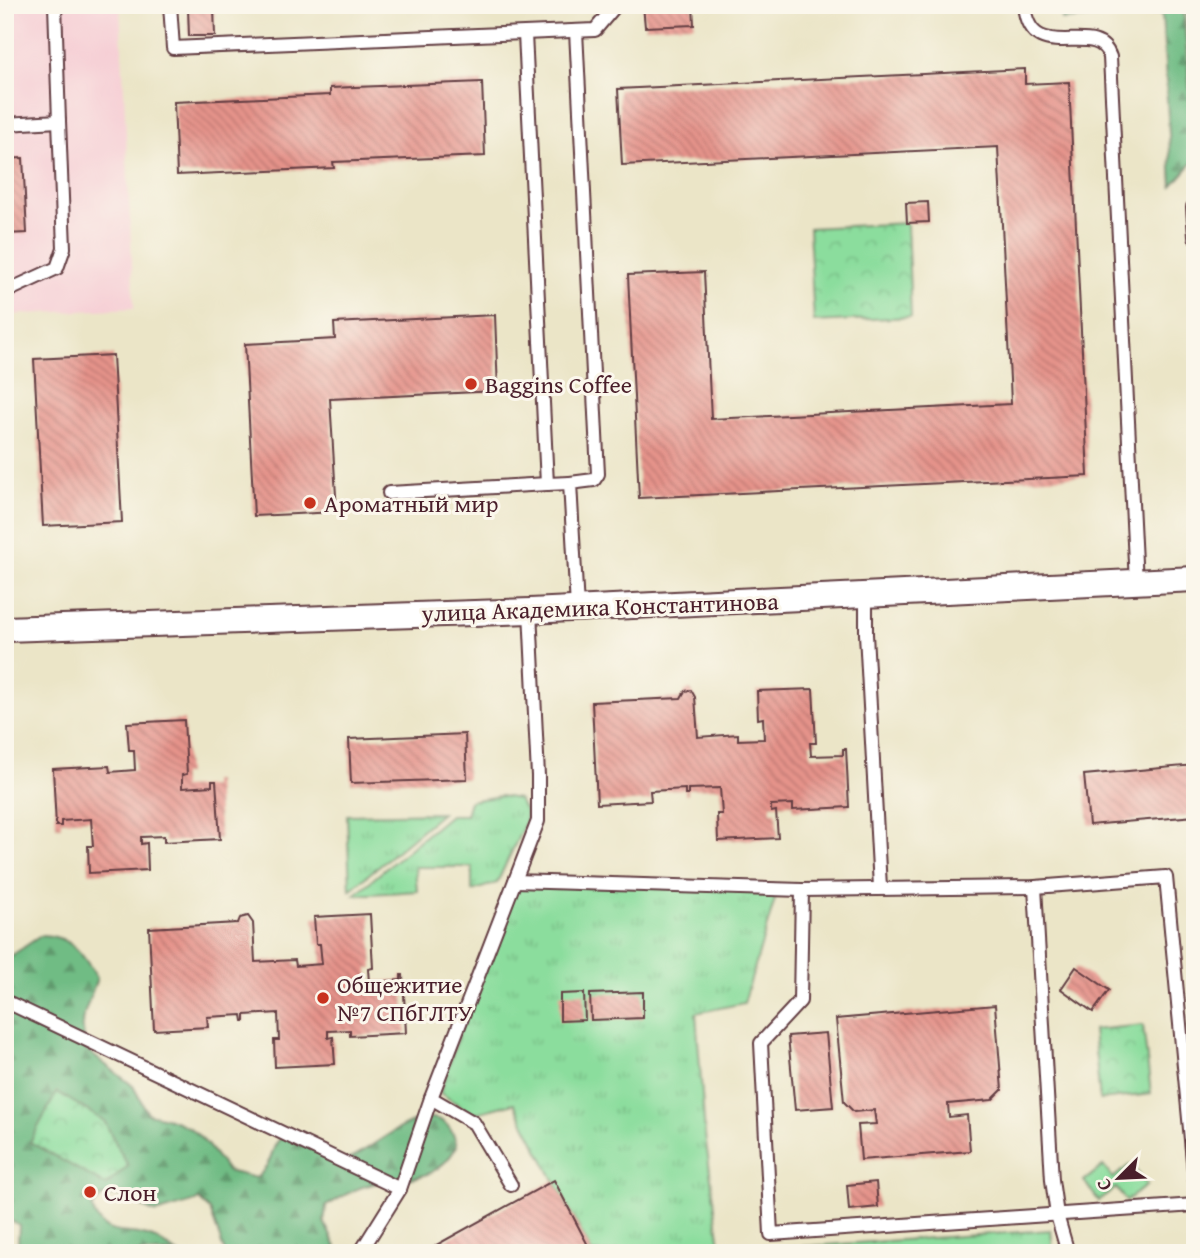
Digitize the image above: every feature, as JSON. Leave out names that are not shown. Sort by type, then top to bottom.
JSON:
[{"type":"street","name":"улица Академика Константинова","points":[[5,629],[530,611],[1195,579]]},
{"type":"lane","points":[[5,292],[57,268],[64,248],[55,5]]},
{"type":"lane","points":[[170,5],[173,48],[595,30],[616,5]]},
{"type":"lane","points":[[1024,5],[1029,26],[1044,38],[1053,41],[1096,41],[1107,50],[1110,57],[1136,583]]},
{"type":"lane","points":[[389,494],[570,483],[594,480],[598,474],[576,31]]},
{"type":"lane","points":[[525,34],[547,484]]},
{"type":"lane","points":[[5,124],[59,121]]},
{"type":"lane","points":[[1195,205],[1195,237]]},
{"type":"lane","points":[[570,483],[577,608]]},
{"type":"lane","points":[[866,595],[880,887]]},
{"type":"lane","points":[[360,1253],[400,1189],[538,821],[530,611]]},
{"type":"lane","points":[[515,881],[803,890],[1035,887],[1166,877],[1195,1182]]},
{"type":"lane","points":[[1035,887],[1052,1180],[1057,1214],[1068,1253]]},
{"type":"lane","points":[[803,890],[800,1001],[761,1043],[771,1234],[1195,1205]]},
{"type":"lane","points":[[5,1000],[400,1189]]},
{"type":"lane","points":[[432,1098],[474,1123],[511,1185]]},
{"type":"shaded area","points":[[5,5],[120,5],[134,308],[5,315]]},
{"type":"green space","points":[[1061,5],[1183,5],[1195,160],[1172,186],[1162,13],[1062,20]]},
{"type":"green space","points":[[1186,5],[1195,5],[1195,128]]},
{"type":"green space","points":[[907,223],[911,317],[814,322],[809,228]]},
{"type":"green space","points":[[500,796],[518,799],[526,812],[525,823],[497,883],[472,891],[472,867],[415,867],[417,891],[354,895],[450,815],[466,815],[470,801]]},
{"type":"green space","points":[[442,813],[350,890],[347,815]]},
{"type":"green space","points":[[515,881],[778,889],[744,1003],[696,1013],[705,1135],[721,1252],[1051,1230],[1053,1253],[592,1253],[514,1103],[473,1114],[440,1093]]},
{"type":"green space","points":[[42,935],[61,939],[76,948],[97,978],[82,1020],[85,1049],[133,1086],[148,1114],[176,1121],[195,1132],[227,1171],[256,1178],[264,1170],[281,1138],[301,1132],[335,1161],[347,1160],[394,1131],[425,1118],[438,1119],[449,1128],[457,1146],[448,1159],[428,1174],[361,1187],[326,1206],[324,1222],[339,1253],[225,1253],[210,1210],[199,1200],[156,1213],[116,1195],[102,1196],[92,1208],[103,1225],[109,1230],[153,1238],[177,1253],[5,1253],[18,1244],[19,1225],[5,1217],[5,960]]},
{"type":"green space","points":[[1143,1025],[1151,1094],[1100,1100],[1093,1030]]},
{"type":"green space","points":[[57,1092],[104,1121],[128,1166],[106,1185],[30,1142]]},
{"type":"green space","points":[[1131,1164],[1147,1185],[1126,1201],[1116,1188],[1099,1201],[1084,1181],[1103,1166],[1113,1178]]},
{"type":"building","points":[[643,5],[693,5],[694,25],[645,27]]},
{"type":"building","points":[[188,8],[214,8],[215,36],[189,36]]},
{"type":"building","points":[[1025,69],[1025,84],[1069,82],[1088,476],[639,498],[628,275],[704,272],[711,419],[1011,404],[1010,380],[998,147],[622,165],[618,89]]},
{"type":"building","points":[[482,82],[485,156],[333,162],[334,168],[177,175],[174,102],[330,95],[330,88]]},
{"type":"building","points":[[23,158],[27,233],[5,234],[5,159]]},
{"type":"building","points":[[928,202],[929,222],[907,223],[906,203]]},
{"type":"building","points":[[495,315],[498,391],[330,399],[337,512],[254,516],[245,344],[335,339],[334,323]]},
{"type":"building","points":[[113,355],[122,522],[43,526],[34,359]]},
{"type":"building","points":[[813,689],[816,743],[810,743],[811,756],[843,755],[843,749],[846,749],[849,807],[793,810],[793,804],[771,805],[771,812],[776,811],[778,838],[718,841],[717,814],[722,814],[720,788],[688,789],[688,795],[685,795],[685,789],[650,791],[651,801],[597,804],[592,702],[681,698],[685,691],[691,690],[695,697],[698,737],[738,734],[738,740],[764,739],[763,718],[758,719],[757,691]]},
{"type":"building","points":[[184,720],[187,774],[182,775],[182,788],[212,786],[212,781],[216,781],[220,839],[164,842],[164,836],[141,837],[141,844],[147,843],[148,870],[89,873],[88,846],[93,846],[91,819],[61,821],[61,826],[56,826],[53,769],[109,766],[110,772],[135,770],[134,750],[129,750],[127,723]]},
{"type":"building","points":[[465,734],[467,779],[351,783],[349,739]]},
{"type":"building","points":[[1195,765],[1195,816],[1089,825],[1084,775]]},
{"type":"building","name":"Общежитие №7 СПбГЛТУ","points":[[370,914],[373,968],[368,969],[369,982],[401,980],[403,975],[406,1033],[350,1036],[350,1030],[328,1031],[328,1038],[333,1037],[335,1064],[275,1067],[274,1040],[279,1040],[278,1013],[245,1015],[245,1021],[242,1015],[207,1017],[208,1027],[154,1030],[149,928],[238,923],[240,918],[248,916],[253,923],[255,962],[295,960],[296,966],[322,964],[320,944],[316,944],[314,917]]},
{"type":"building","points":[[1076,967],[1109,990],[1093,1012],[1061,989]]},
{"type":"building","points":[[643,992],[643,1018],[591,1020],[590,994]]},
{"type":"building","points":[[584,993],[585,1020],[560,1021],[560,994]]},
{"type":"building","points":[[995,1005],[1002,1090],[992,1100],[948,1104],[949,1117],[967,1115],[970,1151],[861,1160],[858,1125],[876,1124],[874,1110],[854,1112],[844,1102],[836,1019]]},
{"type":"building","points":[[826,1033],[833,1107],[795,1110],[788,1036]]},
{"type":"building","points":[[554,1180],[592,1253],[422,1253]]},
{"type":"building","points":[[876,1182],[878,1207],[849,1210],[847,1185]]},
{"type":"place","name":"Baggins Coffee","points":[[471,384]]},
{"type":"place","name":"Ароматный мир","points":[[310,503]]},
{"type":"place","name":"Общежитие №7 СПбГЛТУ","points":[[323,998]]},
{"type":"place","name":"Слон","points":[[90,1192]]}]
